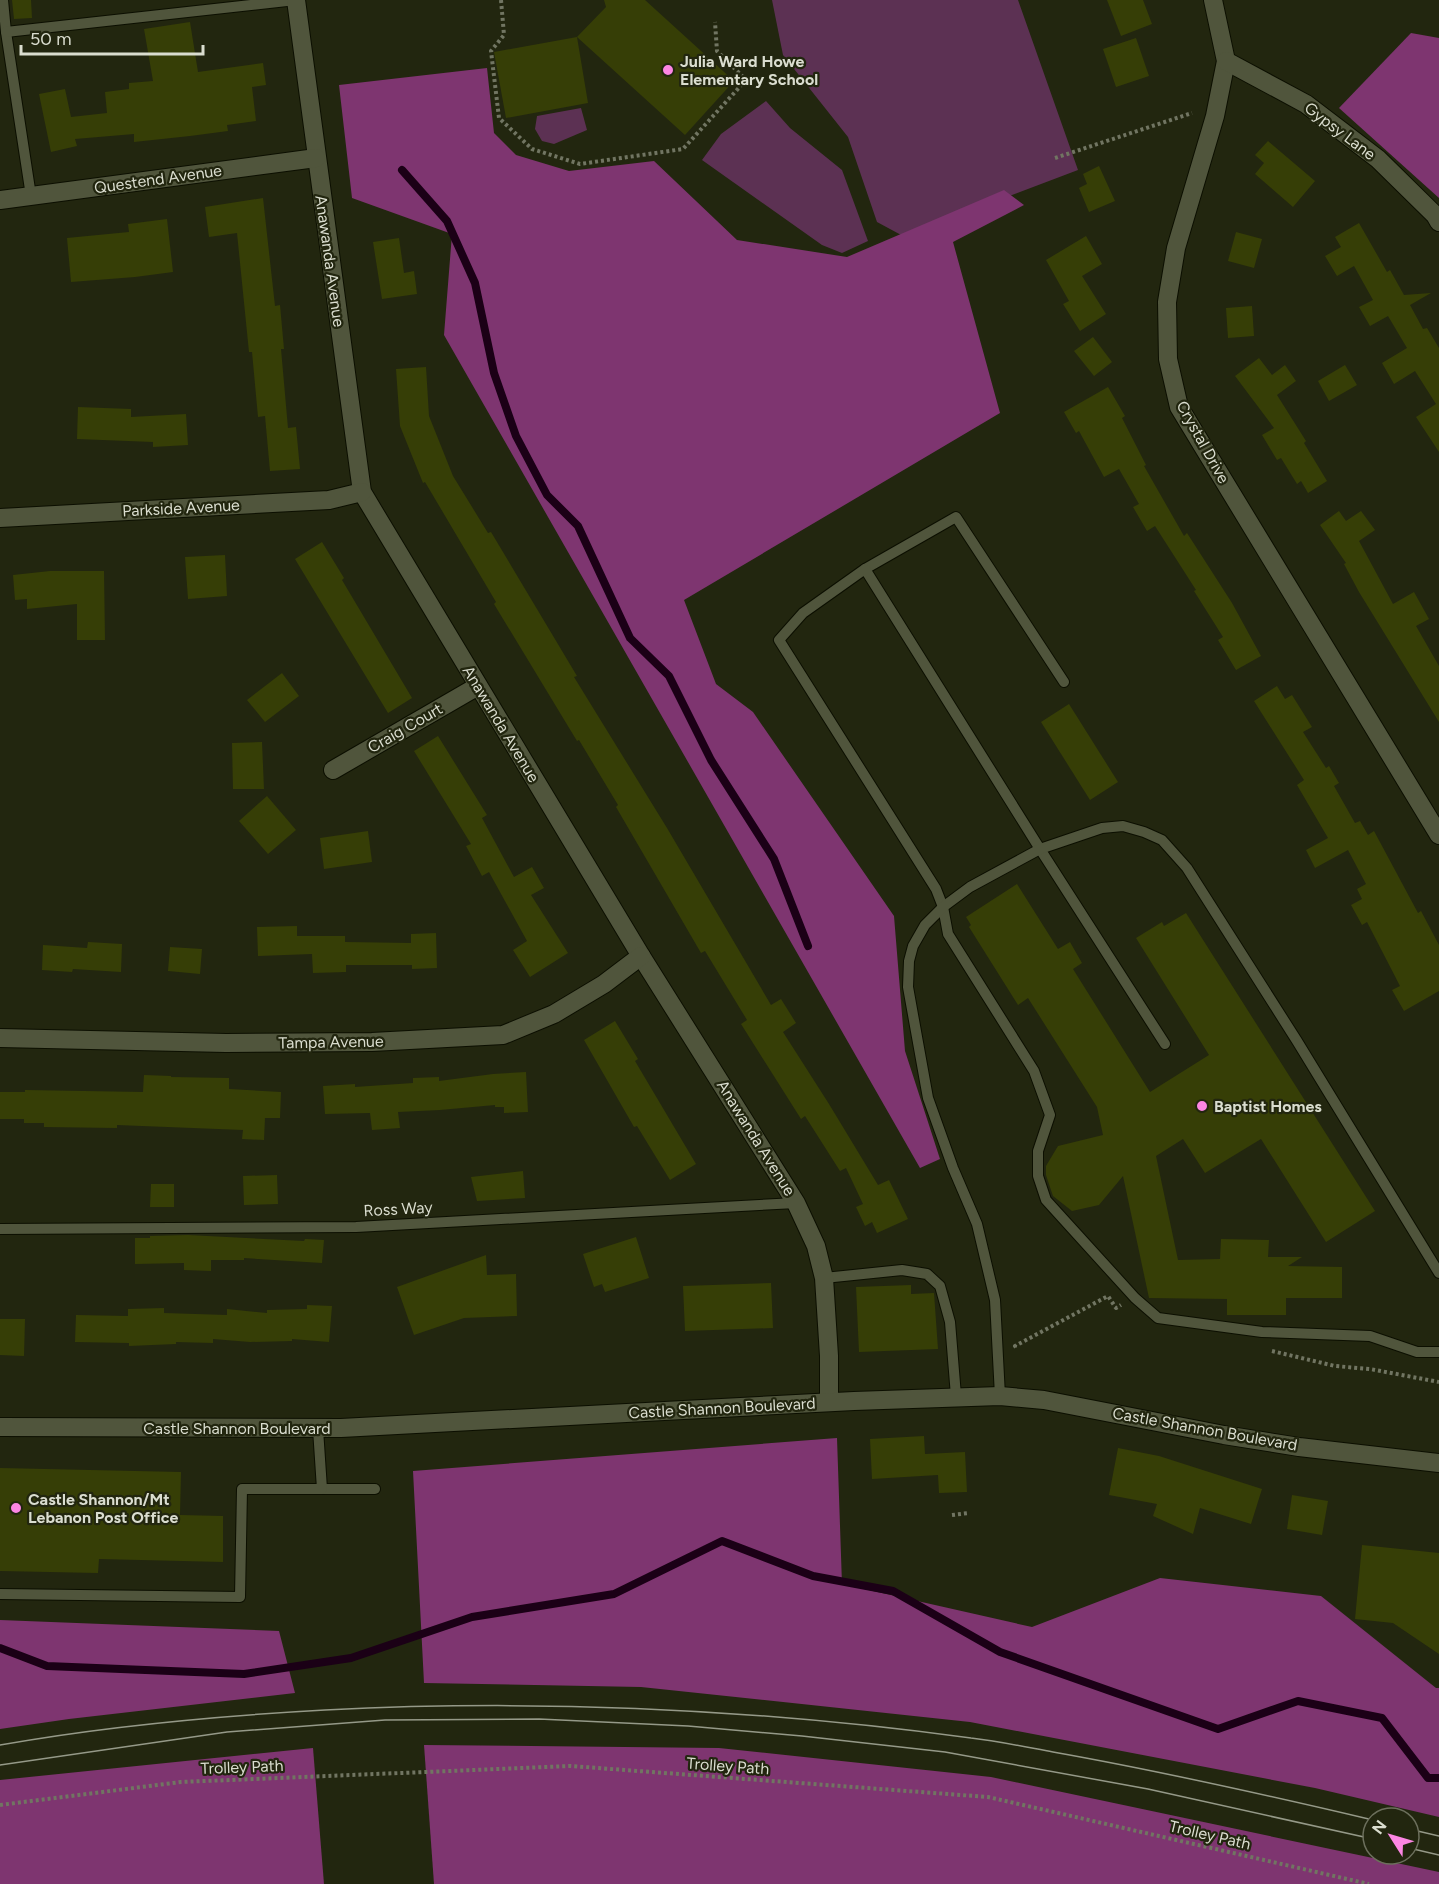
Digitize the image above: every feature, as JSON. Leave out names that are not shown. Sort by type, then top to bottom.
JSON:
[{"type":"street","name":"Anawanda Avenue","points":[[296,0],[362,492],[640,956],[796,1203],[816,1246],[825,1278],[829,1402]]},
{"type":"street","name":"Crystal Drive","points":[[1213,0],[1226,61],[1215,116],[1176,248],[1167,302],[1168,359],[1179,407],[1439,835]]},
{"type":"street","name":"Gypsy Lane","points":[[1226,61],[1306,104],[1378,159],[1435,215],[1439,222]]},
{"type":"street","name":"Questend Avenue","points":[[0,200],[316,158]]},
{"type":"street","name":"Parkside Avenue","points":[[0,518],[330,500],[362,492]]},
{"type":"street","name":"Craig Court","points":[[333,770],[478,686]]},
{"type":"street","name":"Tampa Avenue","points":[[0,1038],[372,1042],[503,1035],[554,1014],[604,984],[640,956]]},
{"type":"street","name":"Castle Shannon Boulevard","points":[[0,1427],[318,1429],[829,1402],[1000,1396],[1044,1400],[1299,1447],[1439,1463]]},
{"type":"lane","points":[[3,0],[32,196]]},
{"type":"lane","points":[[6,32],[296,0]]},
{"type":"lane","points":[[1064,682],[957,517],[865,569],[803,613],[779,640],[936,889],[943,906],[948,934],[1034,1071],[1050,1115],[1038,1151],[1038,1176],[1046,1200],[1135,1298],[1158,1318],[1262,1332],[1370,1336],[1417,1352],[1439,1352]]},
{"type":"lane","points":[[865,569],[1165,1044]]},
{"type":"lane","points":[[1000,1396],[995,1300],[976,1224],[928,1098],[908,987],[909,962],[913,946],[925,925],[943,906],[970,887],[1040,849],[1102,828],[1124,826],[1162,840],[1187,868],[1439,1273]]},
{"type":"lane","name":"Ross Way","points":[[0,1229],[356,1227],[796,1203]]},
{"type":"lane","points":[[825,1278],[902,1270],[927,1274],[940,1286],[950,1322],[956,1396]]},
{"type":"lane","points":[[318,1429],[322,1489]]},
{"type":"lane","points":[[0,1594],[240,1597],[242,1489],[375,1488]]},
{"type":"path","points":[[501,0],[504,35],[491,51],[499,118],[532,149],[580,164],[683,149],[746,80],[717,51],[715,22]]},
{"type":"path","points":[[1055,158],[1192,113]]},
{"type":"path","points":[[1016,1357],[1016,1346],[1108,1296],[1116,1308],[1135,1298]]},
{"type":"path","points":[[1262,1332],[1262,1346],[1267,1350],[1335,1366],[1370,1369],[1439,1382]]},
{"type":"path","points":[[952,1515],[969,1513]]},
{"type":"path","name":"Trolley Path","points":[[0,1805],[181,1782],[583,1767],[988,1797],[1369,1884]]},
{"type":"shaded area","points":[[772,0],[1018,0],[1078,170],[903,236],[877,222],[848,137],[783,55]]},
{"type":"shaded area","points":[[1411,33],[1439,38],[1439,198],[1339,108]]},
{"type":"shaded area","points":[[487,68],[494,133],[516,155],[569,171],[654,161],[737,240],[847,257],[1004,190],[1024,205],[953,242],[1000,413],[684,600],[716,684],[753,712],[894,916],[905,1051],[940,1159],[920,1168],[444,335],[452,234],[352,198],[339,85]]},
{"type":"shaded area","points":[[766,101],[790,128],[842,170],[868,241],[842,253],[822,245],[702,160],[721,134]]},
{"type":"shaded area","points":[[581,108],[587,130],[554,144],[542,141],[535,129],[537,116]]},
{"type":"shaded area","points":[[837,1438],[842,1584],[1032,1627],[1160,1578],[1321,1596],[1436,1688],[1439,1688],[1439,1817],[1421,1813],[1421,1806],[1392,1806],[1315,1788],[970,1722],[641,1687],[424,1683],[413,1471]]},
{"type":"shaded area","points":[[0,1620],[279,1631],[295,1693],[0,1729]]},
{"type":"shaded area","points":[[424,1745],[719,1748],[991,1777],[1361,1855],[1361,1866],[1411,1866],[1439,1872],[1439,1884],[434,1884]]},
{"type":"shaded area","points":[[313,1748],[324,1884],[0,1884],[0,1780]]},
{"type":"building","points":[[12,0],[31,0],[32,18],[14,19]]},
{"type":"building","name":"Julia Ward Howe Elementary School","points":[[604,0],[645,0],[734,81],[685,135],[577,37],[606,7]]},
{"type":"building","points":[[1107,0],[1143,0],[1152,24],[1121,36]]},
{"type":"building","points":[[190,22],[198,72],[263,63],[266,85],[252,87],[256,121],[227,125],[228,131],[134,142],[134,134],[75,139],[77,146],[51,152],[39,94],[65,89],[71,117],[107,113],[105,92],[129,89],[129,83],[153,81],[144,29]]},
{"type":"building","points":[[577,37],[588,103],[506,118],[494,52]]},
{"type":"building","points":[[1136,38],[1149,76],[1116,87],[1103,49]]},
{"type":"building","points":[[1268,141],[1315,181],[1293,207],[1255,174],[1264,163],[1255,155]]},
{"type":"building","points":[[1099,166],[1115,201],[1089,212],[1079,188],[1087,184],[1083,174]]},
{"type":"building","points":[[263,198],[275,306],[280,305],[284,349],[281,349],[288,428],[296,427],[300,469],[270,471],[265,416],[258,417],[237,233],[209,237],[205,207]]},
{"type":"building","points":[[167,219],[173,272],[71,282],[67,238],[129,232],[128,224]]},
{"type":"building","points":[[1359,223],[1387,272],[1390,270],[1404,295],[1431,293],[1410,305],[1423,329],[1427,328],[1439,348],[1439,452],[1416,417],[1436,404],[1415,371],[1394,384],[1382,363],[1407,348],[1388,316],[1370,326],[1359,307],[1373,300],[1354,266],[1337,276],[1325,256],[1341,247],[1335,237]]},
{"type":"building","points":[[1236,232],[1262,239],[1254,268],[1228,261]]},
{"type":"building","points":[[1086,236],[1102,264],[1082,276],[1106,314],[1080,331],[1063,304],[1069,301],[1046,260]]},
{"type":"building","points":[[399,238],[404,273],[414,271],[417,294],[382,299],[373,242]]},
{"type":"building","points":[[1252,306],[1254,336],[1228,338],[1226,308]]},
{"type":"building","points":[[1093,337],[1112,362],[1094,376],[1074,351]]},
{"type":"building","points":[[1259,358],[1272,375],[1285,365],[1296,381],[1277,395],[1306,441],[1304,443],[1327,481],[1308,493],[1301,481],[1297,484],[1281,458],[1277,460],[1262,435],[1274,428],[1235,376]]},
{"type":"building","points":[[1345,365],[1357,385],[1329,401],[1318,381]]},
{"type":"building","points":[[426,367],[429,416],[453,476],[488,533],[491,532],[577,676],[574,677],[667,828],[771,1005],[781,999],[796,1023],[783,1032],[878,1185],[889,1180],[908,1219],[877,1233],[872,1222],[865,1226],[856,1207],[863,1204],[846,1168],[840,1171],[805,1116],[801,1119],[741,1024],[747,1020],[705,951],[701,953],[616,807],[618,805],[494,604],[496,602],[425,482],[423,483],[400,426],[396,369]]},
{"type":"building","points":[[1108,387],[1125,416],[1122,418],[1146,465],[1144,466],[1184,536],[1187,533],[1232,603],[1261,656],[1236,670],[1218,640],[1223,637],[1194,591],[1196,590],[1155,526],[1147,531],[1133,507],[1139,504],[1119,469],[1104,477],[1079,431],[1076,433],[1064,412]]},
{"type":"building","points":[[78,407],[131,409],[131,417],[186,414],[188,445],[153,447],[153,442],[77,439]]},
{"type":"building","points":[[1339,511],[1346,521],[1361,511],[1375,530],[1359,541],[1393,604],[1414,592],[1429,619],[1416,626],[1439,666],[1439,722],[1359,592],[1344,564],[1346,563],[1320,525]]},
{"type":"building","points":[[322,542],[412,698],[388,713],[295,559]]},
{"type":"building","points":[[225,555],[227,596],[188,599],[185,557]]},
{"type":"building","points":[[50,571],[104,571],[105,640],[77,640],[77,604],[27,609],[27,599],[15,600],[13,575]]},
{"type":"building","points":[[282,673],[299,696],[265,722],[247,700]]},
{"type":"building","points":[[1277,686],[1285,699],[1292,695],[1312,727],[1303,732],[1326,768],[1329,766],[1339,783],[1334,786],[1355,823],[1360,821],[1368,835],[1374,831],[1418,913],[1421,911],[1439,945],[1439,991],[1404,1011],[1392,990],[1400,986],[1367,922],[1362,925],[1351,905],[1362,899],[1357,889],[1366,884],[1348,850],[1315,868],[1306,850],[1328,838],[1297,785],[1304,780],[1254,701]]},
{"type":"building","points":[[1069,704],[1118,782],[1090,800],[1041,722]]},
{"type":"building","points":[[438,736],[487,815],[482,818],[514,877],[532,867],[544,888],[531,895],[568,953],[530,977],[513,950],[527,941],[489,872],[482,876],[466,846],[471,844],[414,751]]},
{"type":"building","points":[[262,742],[264,789],[233,789],[232,743]]},
{"type":"building","points":[[267,796],[296,830],[268,854],[239,821]]},
{"type":"building","points":[[368,831],[372,862],[324,869],[320,838]]},
{"type":"building","name":"Baptist Homes","points":[[1017,884],[1058,949],[1070,942],[1082,963],[1073,969],[1150,1092],[1209,1055],[1136,938],[1162,922],[1164,926],[1186,913],[1375,1211],[1326,1242],[1261,1139],[1205,1173],[1183,1139],[1156,1156],[1178,1260],[1220,1259],[1221,1239],[1269,1240],[1268,1257],[1302,1257],[1288,1266],[1342,1267],[1342,1298],[1286,1298],[1286,1315],[1227,1315],[1227,1299],[1149,1298],[1123,1176],[1099,1205],[1072,1211],[1053,1196],[1046,1175],[1046,1166],[1058,1146],[1103,1135],[1097,1107],[1028,998],[1018,1005],[969,927],[971,925],[966,917]]},
{"type":"building","points":[[297,926],[297,936],[345,936],[345,942],[411,943],[411,934],[436,933],[437,968],[412,969],[412,965],[346,965],[346,972],[313,973],[312,954],[258,956],[257,927]]},
{"type":"building","points":[[88,942],[122,944],[121,972],[42,970],[43,945],[87,948]]},
{"type":"building","points":[[170,947],[202,949],[200,974],[168,971]]},
{"type":"building","points":[[615,1021],[638,1059],[635,1061],[696,1164],[670,1180],[637,1126],[634,1127],[584,1040]]},
{"type":"building","points":[[526,1072],[528,1112],[504,1113],[504,1107],[495,1107],[495,1105],[398,1112],[400,1128],[372,1130],[370,1113],[325,1114],[323,1086],[355,1084],[355,1087],[413,1083],[413,1078],[439,1077],[439,1081]]},
{"type":"building","points":[[144,1075],[229,1078],[229,1089],[281,1092],[280,1118],[265,1118],[264,1140],[242,1139],[243,1130],[117,1125],[117,1128],[44,1127],[44,1123],[24,1123],[24,1119],[0,1119],[0,1092],[25,1092],[25,1090],[143,1092]]},
{"type":"building","points":[[523,1171],[525,1198],[477,1201],[471,1177]]},
{"type":"building","points":[[277,1175],[278,1204],[244,1205],[243,1176]]},
{"type":"building","points":[[151,1184],[174,1184],[174,1207],[150,1207]]},
{"type":"building","points":[[188,1235],[324,1240],[322,1263],[244,1258],[244,1260],[211,1260],[211,1271],[184,1270],[184,1263],[135,1264],[135,1238]]},
{"type":"building","points":[[636,1237],[649,1278],[605,1292],[602,1284],[594,1287],[583,1254]]},
{"type":"building","points":[[486,1255],[487,1275],[516,1274],[517,1316],[464,1318],[414,1335],[397,1287]]},
{"type":"building","points":[[771,1283],[773,1328],[685,1331],[683,1286]]},
{"type":"building","points":[[911,1285],[911,1294],[934,1293],[938,1349],[859,1352],[856,1287]]},
{"type":"building","points":[[307,1305],[332,1306],[329,1342],[292,1339],[292,1341],[250,1342],[213,1339],[213,1343],[176,1342],[176,1344],[129,1346],[129,1343],[75,1342],[76,1315],[128,1316],[128,1309],[164,1308],[164,1313],[227,1315],[227,1309],[267,1313],[267,1310],[307,1309]]},
{"type":"building","points":[[0,1319],[25,1319],[24,1356],[0,1355]]},
{"type":"building","points":[[924,1436],[925,1454],[965,1452],[967,1492],[939,1493],[938,1475],[872,1479],[870,1439]]},
{"type":"building","points":[[1118,1448],[1159,1456],[1262,1489],[1251,1524],[1200,1508],[1193,1534],[1153,1516],[1157,1504],[1109,1495]]},
{"type":"building","points":[[0,1468],[181,1472],[180,1515],[223,1516],[223,1562],[99,1559],[98,1573],[0,1571]]},
{"type":"building","points":[[1292,1495],[1328,1501],[1322,1535],[1287,1529]]},
{"type":"building","points":[[1362,1545],[1439,1553],[1439,1654],[1393,1623],[1355,1619]]},
{"type":"waterway","points":[[402,170],[447,221],[475,283],[494,373],[516,436],[547,495],[578,526],[630,638],[669,676],[711,760],[774,859],[808,946]]},
{"type":"waterway","points":[[0,1648],[47,1666],[244,1674],[351,1658],[472,1617],[614,1594],[722,1541],[813,1576],[893,1591],[1000,1652],[1218,1729],[1298,1701],[1382,1718],[1428,1778],[1439,1778]]},
{"type":"tram line","points":[[0,1745],[81,1732],[162,1723],[325,1710],[567,1706],[729,1713],[891,1728],[991,1741],[1173,1775],[1361,1817]]},
{"type":"tram line","points":[[0,1765],[227,1732],[385,1720],[539,1719],[688,1726],[945,1752],[1148,1789],[1361,1836]]},
{"type":"tram line","points":[[1421,1832],[1439,1836]]},
{"type":"tram line","points":[[1421,1851],[1439,1855]]},
{"type":"place","name":"Julia Ward Howe Elementary School","points":[[668,70]]},
{"type":"place","name":"Baptist Homes","points":[[1202,1106]]},
{"type":"place","name":"Castle Shannon/Mt Lebanon Post Office","points":[[16,1508]]}]
